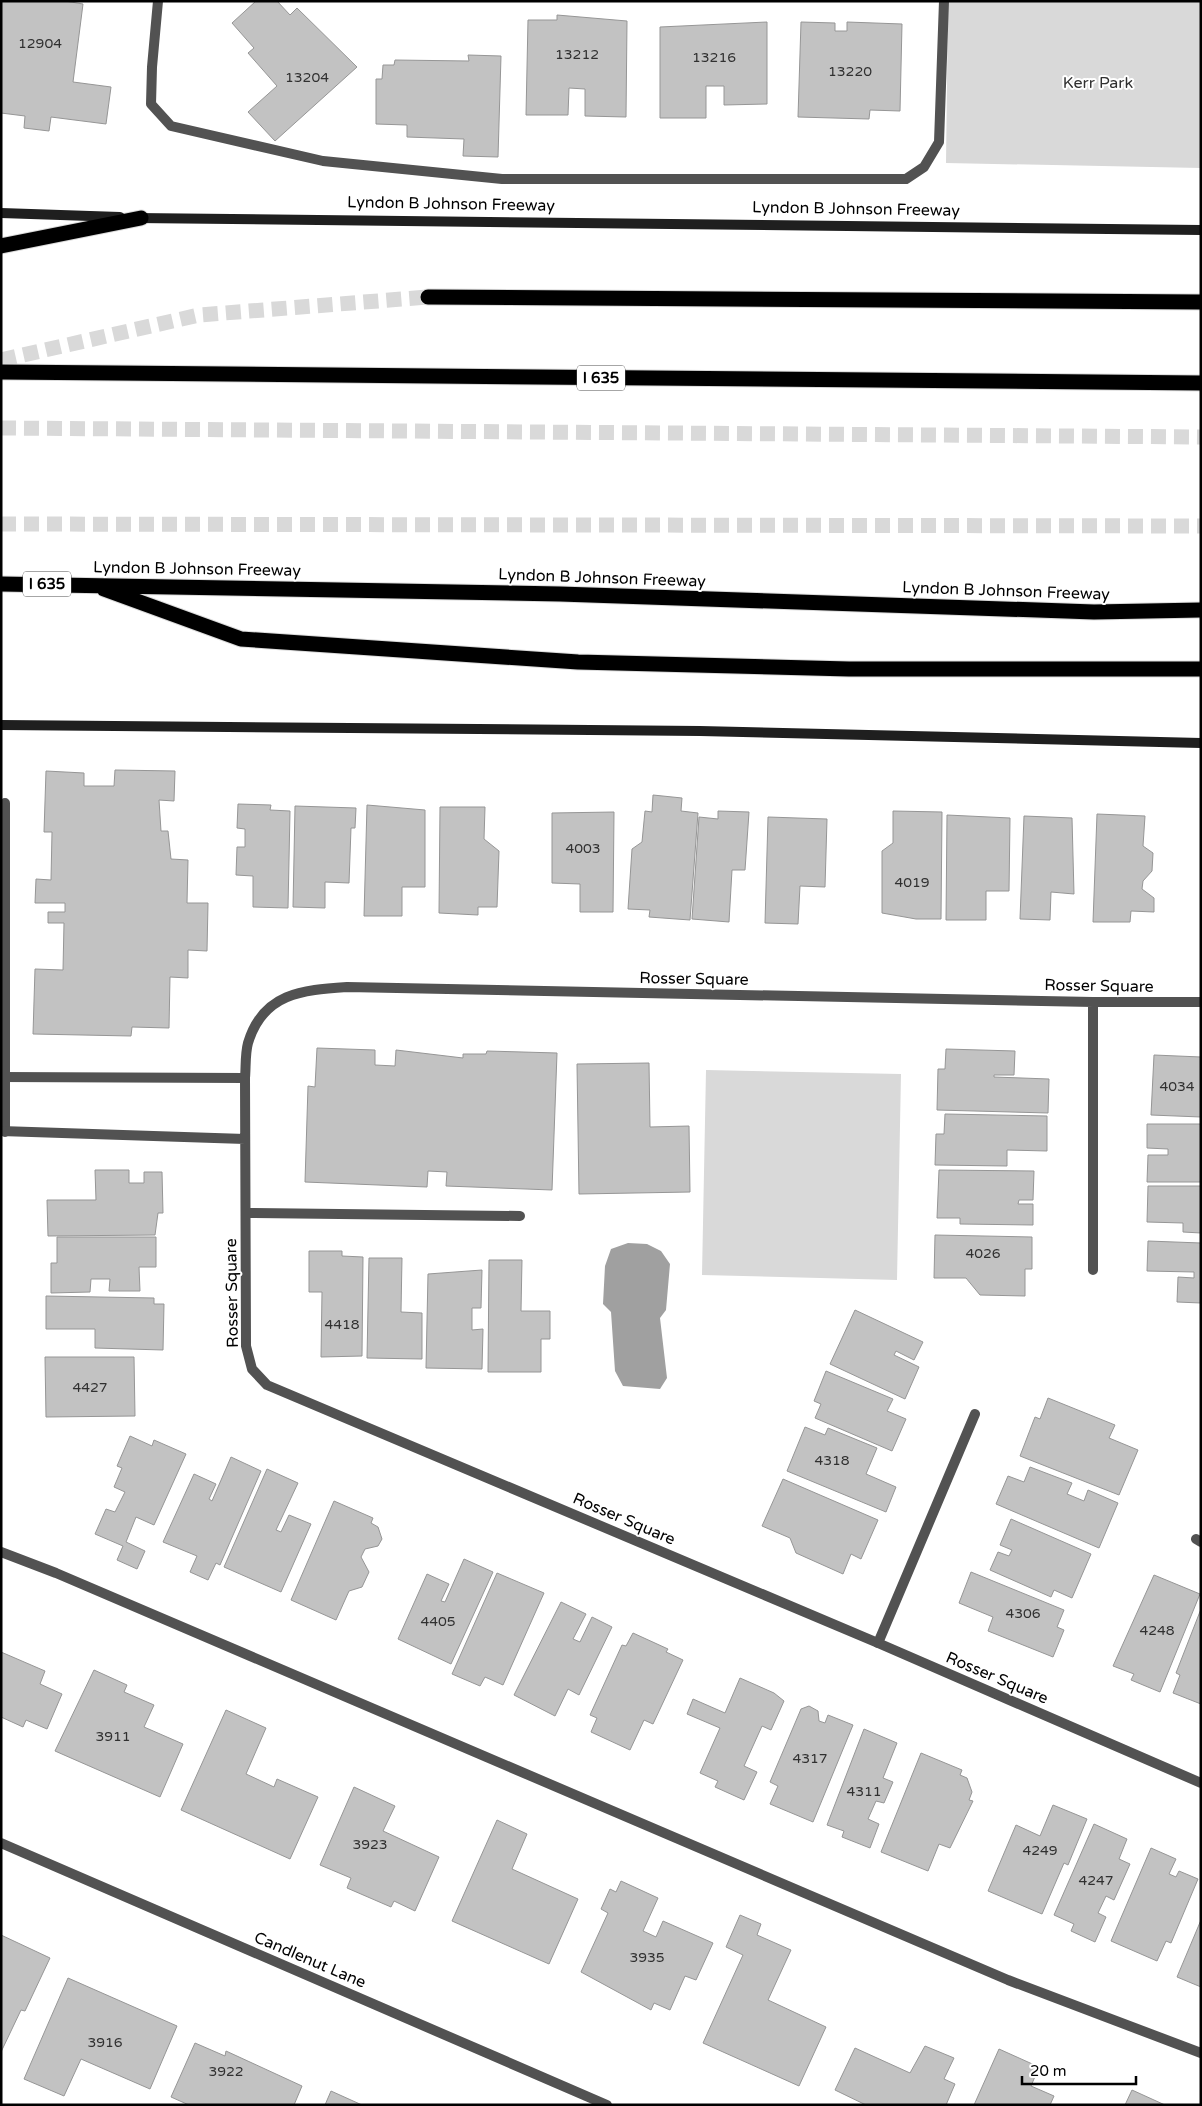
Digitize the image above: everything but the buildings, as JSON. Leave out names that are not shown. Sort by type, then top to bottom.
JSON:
[{"type":"highway","points":[[1,246],[141,218]]},
{"type":"highway","points":[[428,297],[1201,302]]},
{"type":"highway","name":"I 635","points":[[1,372],[1201,383]]},
{"type":"highway","name":"Lyndon B Johnson Freeway","points":[[1,584],[570,594],[1094,612],[1201,610]]},
{"type":"highway","points":[[94,585],[241,639],[251,640],[578,662],[849,669],[1201,669]]},
{"type":"main road","name":"Lyndon B Johnson Freeway","points":[[1,213],[141,218],[1201,230]]},
{"type":"main road","points":[[1,725],[700,731],[1201,743]]},
{"type":"street","points":[[158,1],[152,67],[151,104],[171,126],[323,161],[502,180],[906,179],[924,167],[939,142],[944,1]]},
{"type":"street","points":[[5,803],[3,1132],[245,1139]]},
{"type":"street","name":"Rosser Square","points":[[1201,1002],[1093,1002],[347,987],[309,990],[280,998],[258,1019],[248,1044],[245,1078],[246,1346],[252,1369],[267,1385],[878,1643],[1201,1783]]},
{"type":"street","points":[[1093,1002],[1093,1270]]},
{"type":"street","points":[[3,1077],[245,1078]]},
{"type":"street","points":[[246,1214],[520,1216]]},
{"type":"street","points":[[878,1643],[975,1414]]},
{"type":"street","points":[[1,1552],[74,1581],[1008,1980],[1201,2052]]},
{"type":"street","name":"Candlenut Lane","points":[[1,1843],[607,2105]]},
{"type":"green space","name":"Kerr Park","points":[[948,1],[1201,1],[1201,168],[946,163]]},
{"type":"green space","points":[[706,1070],[901,1074],[897,1280],[702,1275]]},
{"type":"shaded area","points":[[628,1243],[647,1244],[661,1251],[670,1264],[666,1310],[660,1318],[667,1378],[660,1389],[623,1386],[615,1371],[611,1312],[603,1304],[605,1266],[611,1249]]},
{"type":"tunnel","points":[[1,360],[199,315],[428,297]]},
{"type":"tunnel","points":[[1,428],[1201,437]]},
{"type":"tunnel","points":[[1,524],[1201,526]]}]
